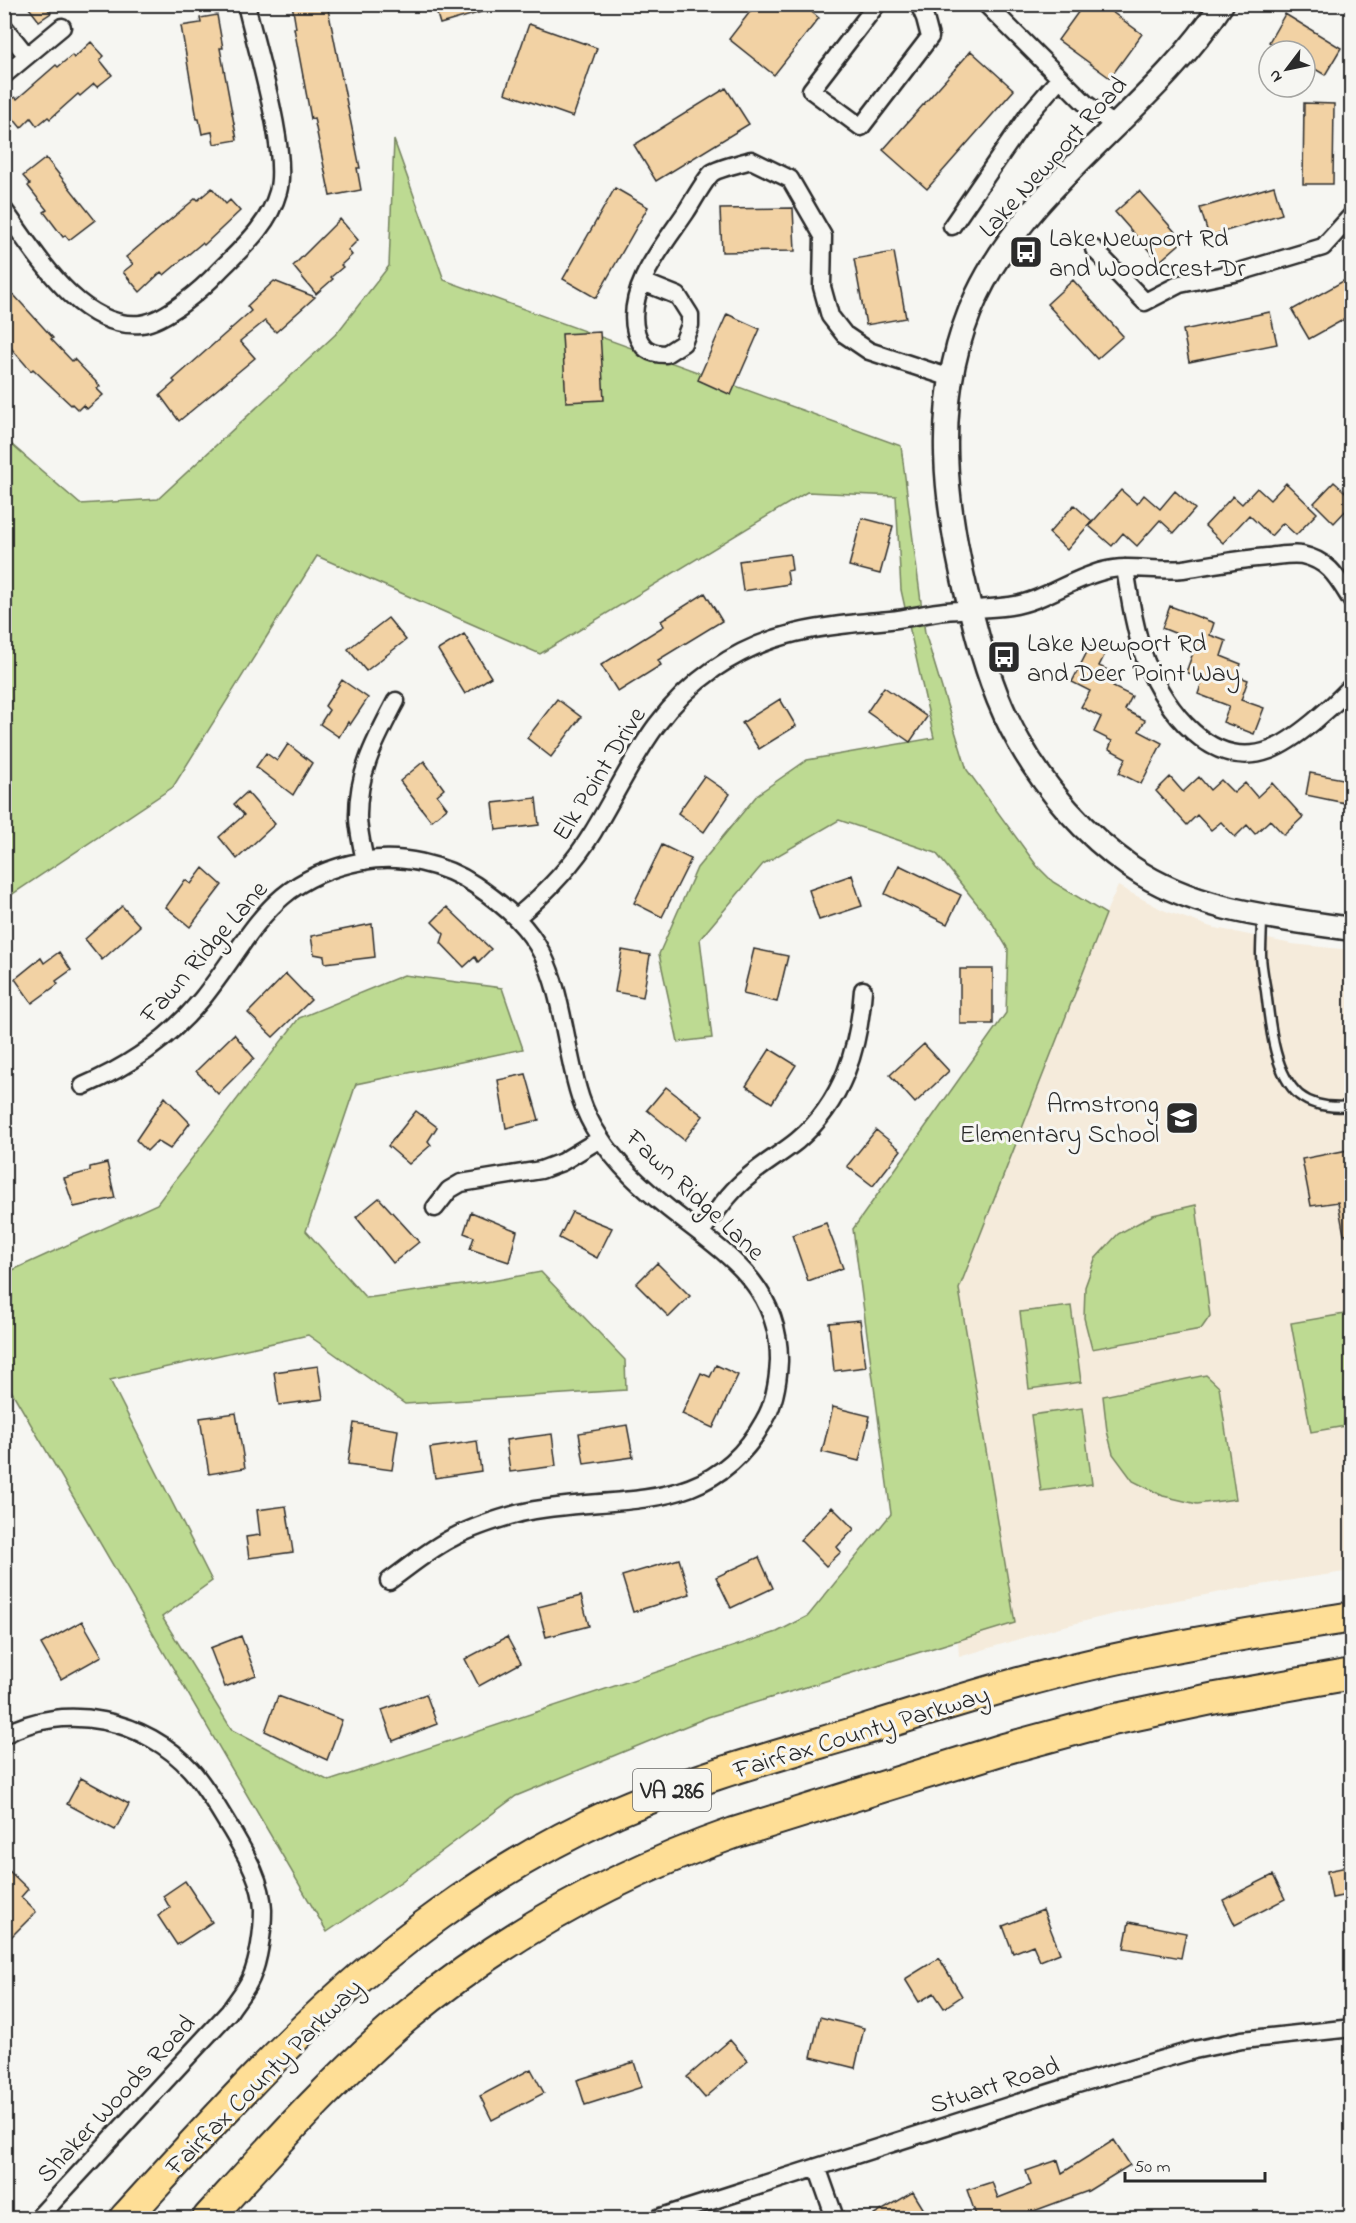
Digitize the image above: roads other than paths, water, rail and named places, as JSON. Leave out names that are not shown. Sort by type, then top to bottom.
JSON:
[{"type":"highway","name":"Fairfax County Parkway","points":[[125,2218],[287,2045],[337,1997],[439,1915],[496,1876],[590,1825],[700,1780],[1021,1682],[1199,1642],[1352,1617]]},
{"type":"highway","name":"VA 286","points":[[208,2218],[333,2085],[406,2018],[447,1985],[533,1926],[614,1881],[690,1848],[734,1833],[1004,1749],[1161,1709],[1352,1674]]},
{"type":"street","points":[[4,210],[53,277],[87,307],[111,321],[142,324],[170,312],[204,287],[262,228],[279,191],[280,163],[272,112],[246,4]]},
{"type":"street","points":[[877,4],[812,90],[861,127],[930,37],[919,4]]},
{"type":"street","points":[[986,4],[1085,103],[1114,125]]},
{"type":"street","name":"Lake Newport Road","points":[[1222,4],[1181,57],[1062,180],[1003,248],[976,297],[962,334],[947,405],[945,446],[949,503],[957,561],[985,666],[1018,742],[1071,814],[1098,841],[1142,873],[1182,893],[1220,907],[1262,917],[1352,929]]},
{"type":"street","points":[[4,27],[27,56]]},
{"type":"street","points":[[4,75],[62,27]]},
{"type":"street","points":[[952,226],[1029,114],[1060,78]]},
{"type":"street","points":[[643,282],[652,263],[712,173],[751,160],[790,179],[823,236],[822,287],[830,316],[844,334],[868,351],[951,378]]},
{"type":"street","points":[[1094,249],[1145,302],[1180,284],[1239,272],[1323,246],[1352,215]]},
{"type":"street","name":"Elk Point Drive","points":[[517,918],[566,870],[592,833],[641,745],[659,720],[683,693],[718,666],[754,646],[784,635],[817,627],[1012,606],[1048,595],[1103,571],[1125,568],[1181,569],[1245,558],[1302,555],[1331,568],[1352,601]]},
{"type":"street","points":[[1125,568],[1132,612],[1146,662],[1165,697],[1184,724],[1214,749],[1239,755],[1269,750],[1299,733],[1352,686]]},
{"type":"street","points":[[365,861],[358,822],[358,799],[362,775],[372,747],[396,701]]},
{"type":"street","name":"Fawn Ridge Lane","points":[[83,1086],[112,1074],[141,1057],[174,1030],[201,1000],[259,919],[278,900],[301,883],[327,871],[365,861],[403,860],[438,867],[466,879],[498,901],[533,937],[545,957],[555,983],[578,1093],[587,1118],[600,1139],[637,1182],[736,1261],[753,1281],[766,1302],[775,1326],[779,1351],[778,1377],[773,1402],[754,1439],[738,1458],[709,1479],[670,1495],[523,1513],[487,1523],[452,1538],[389,1581]]},
{"type":"street","points":[[700,1233],[727,1197],[747,1177],[795,1142],[813,1126],[831,1104],[848,1071],[855,1051],[861,1020],[863,990]]},
{"type":"street","points":[[435,1208],[449,1190],[461,1183],[541,1170],[562,1162],[600,1139]]},
{"type":"street","name":"Shaker Woods Road","points":[[4,1735],[39,1722],[65,1718],[101,1720],[120,1724],[145,1734],[167,1747],[191,1770],[214,1801],[253,1868],[263,1908],[261,1936],[252,1977],[229,2012],[38,2218]]},
{"type":"street","name":"Stuart Road","points":[[658,2218],[1074,2085],[1194,2050],[1242,2040],[1352,2028]]},
{"type":"street","points":[[817,2167],[835,2218]]},
{"type":"lane","points":[[1262,917],[1261,955],[1271,1029],[1278,1058],[1290,1084],[1313,1104],[1338,1108],[1352,1106]]},
{"type":"place","name":"Lake Newport Rd and Woodcrest Dr","points":[[1026,252]]},
{"type":"place","name":"Lake Newport Rd and Deer Point Way","points":[[1004,657]]},
{"type":"place","name":"Armstrong Elementary School","points":[[1182,1118]]}]
